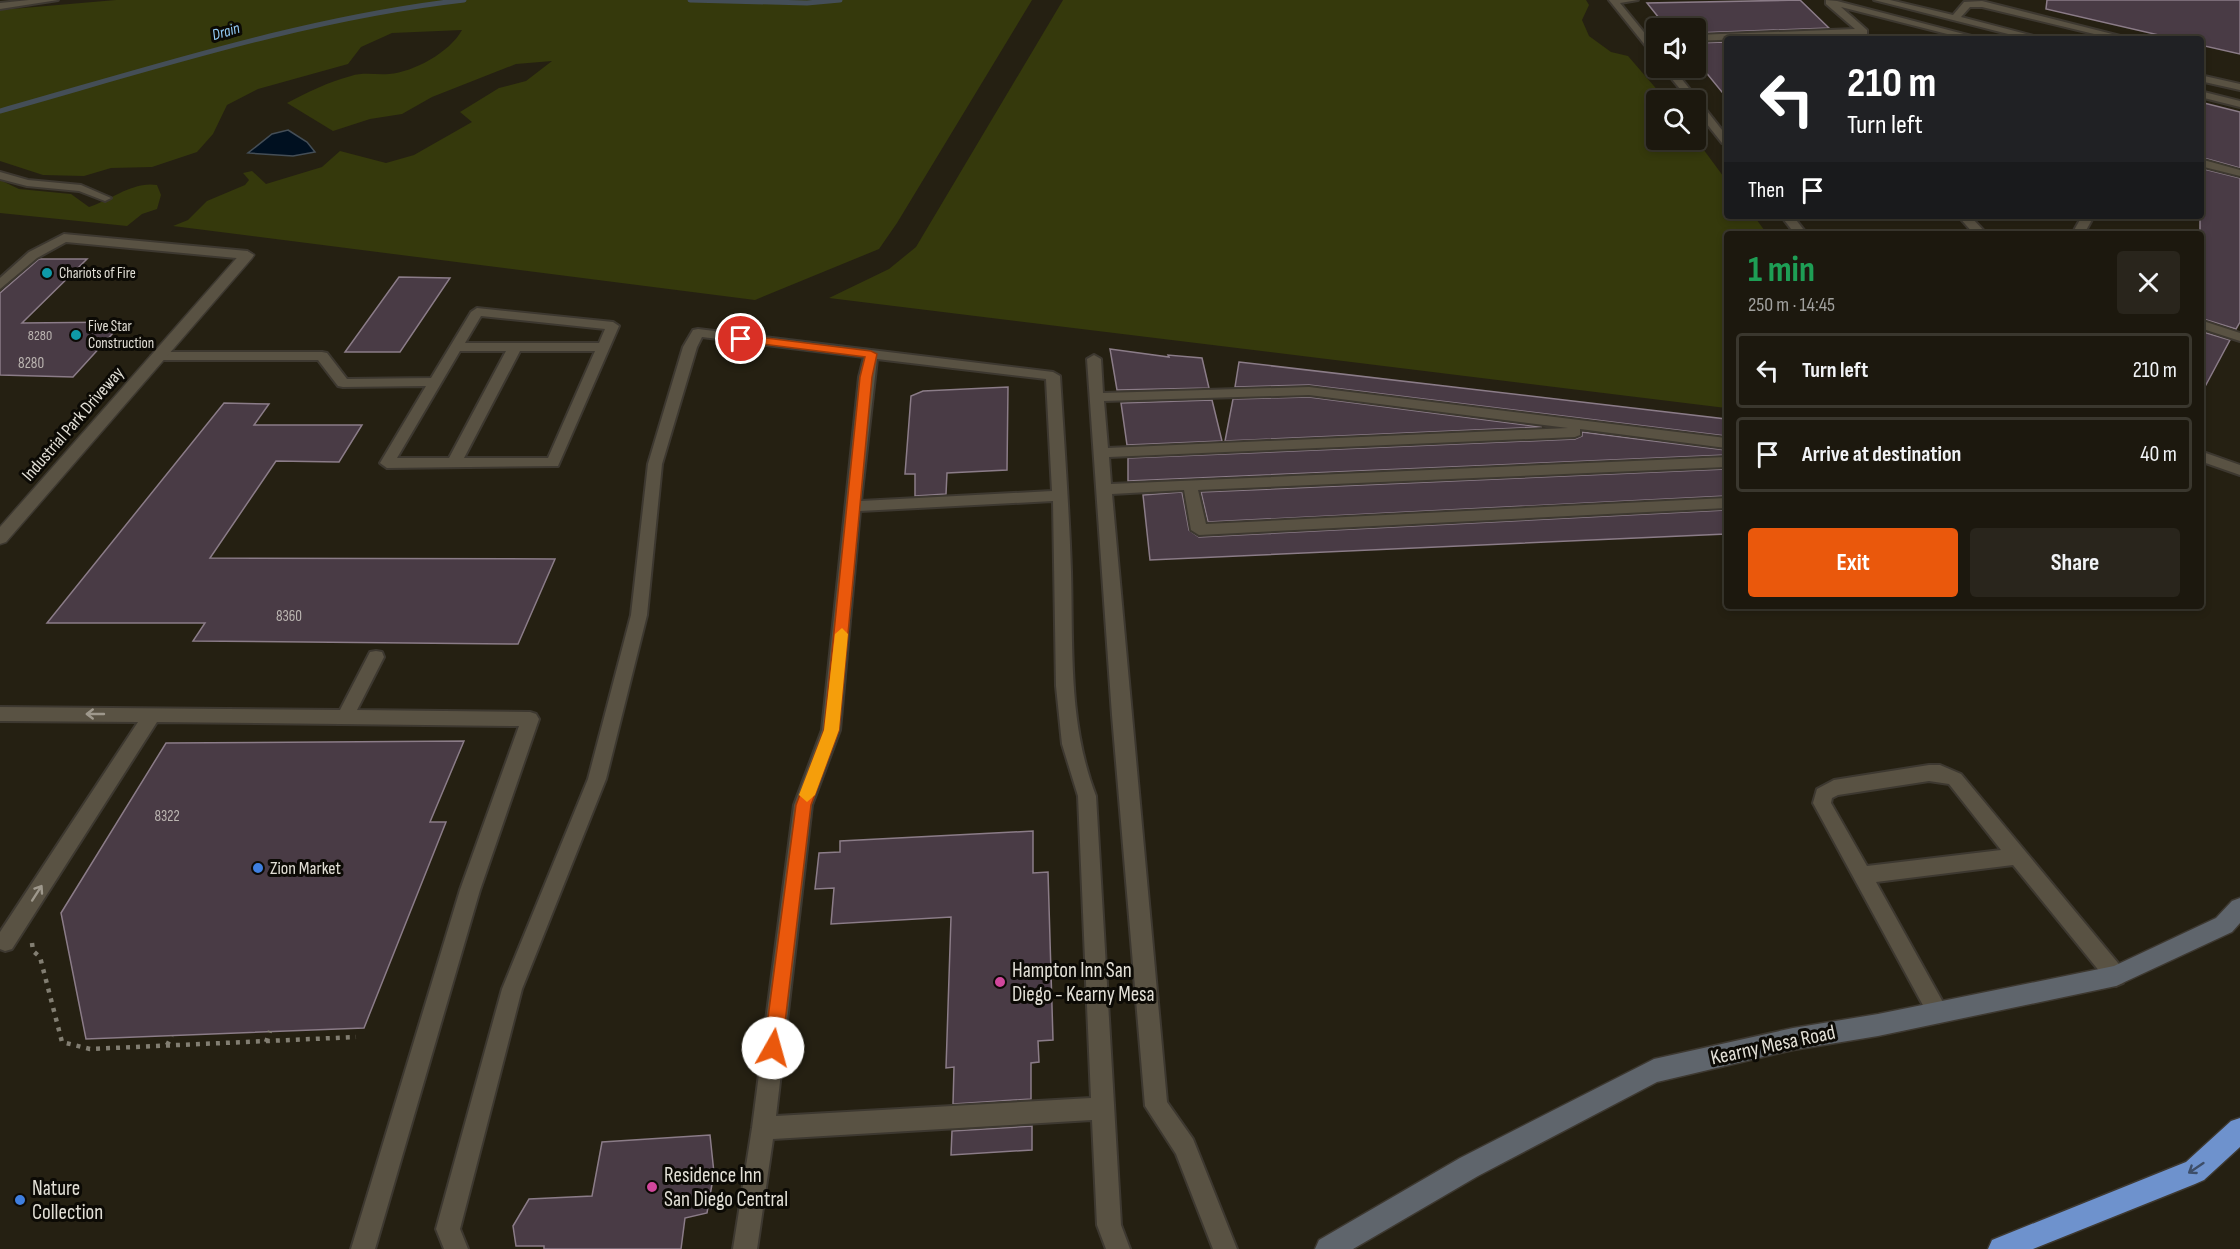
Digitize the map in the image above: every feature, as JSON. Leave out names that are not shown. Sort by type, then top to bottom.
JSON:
[{"type":"highway","points":[[2001,1249],[2195,1171],[2240,1130]]},
{"type":"street","name":"Industrial Park Driveway","points":[[0,537],[247,255]]},
{"type":"street","name":"Kearny Mesa Road","points":[[1328,1249],[1469,1167],[1654,1071],[1793,1039],[2116,976],[2224,925],[2240,908]]},
{"type":"lane","points":[[0,6],[53,0]]},
{"type":"lane","points":[[1613,1],[1633,0]]},
{"type":"lane","points":[[1879,0],[2028,36]]},
{"type":"lane","points":[[1613,1],[1646,34]]},
{"type":"lane","points":[[1825,1],[1966,36]]},
{"type":"lane","points":[[1825,1],[1861,35]]},
{"type":"lane","points":[[1955,18],[1967,4],[1982,4],[2115,36]]},
{"type":"lane","points":[[1810,36],[1861,35],[1888,17]]},
{"type":"lane","points":[[1706,38],[1724,38]]},
{"type":"lane","points":[[1676,78],[1686,90]]},
{"type":"lane","points":[[2204,79],[2240,87]]},
{"type":"lane","points":[[2204,95],[2240,104]]},
{"type":"lane","points":[[1706,115],[1724,138]]},
{"type":"lane","points":[[2204,163],[2240,173]]},
{"type":"lane","points":[[0,175],[33,184],[81,188],[105,198]]},
{"type":"lane","points":[[1789,219],[1799,231]]},
{"type":"lane","points":[[1967,219],[1978,231]]},
{"type":"lane","points":[[0,285],[33,255],[64,238],[247,255]]},
{"type":"lane","points":[[477,312],[613,326],[604,347],[553,463],[387,463],[477,312]]},
{"type":"lane","points":[[2204,325],[2240,337]]},
{"type":"lane","points":[[456,1249],[448,1229],[512,989],[600,768],[639,615],[655,464],[690,347],[698,333],[1053,376],[1060,496],[1067,719],[1076,773],[1087,796],[1109,1225],[1118,1249]]},
{"type":"lane","points":[[456,347],[604,347]]},
{"type":"lane","points":[[454,463],[515,347]]},
{"type":"lane","points":[[745,1249],[763,1128],[803,805],[831,730],[866,377],[871,354]]},
{"type":"lane","points":[[158,356],[322,356],[342,382],[435,382]]},
{"type":"lane","points":[[1094,359],[1121,715],[1156,1106],[1185,1147],[1225,1249]]},
{"type":"lane","points":[[1098,397],[1309,391],[1724,443]]},
{"type":"lane","points":[[1102,453],[1621,430]]},
{"type":"lane","points":[[2204,457],[2240,470]]},
{"type":"lane","points":[[1105,489],[1724,462]]},
{"type":"lane","points":[[1190,485],[1199,530],[1724,503]]},
{"type":"lane","points":[[855,506],[1060,496]]},
{"type":"lane","points":[[345,717],[376,657]]},
{"type":"lane","points":[[0,714],[530,718],[470,890],[363,1249]]},
{"type":"lane","points":[[5,942],[153,714]]},
{"type":"lane","points":[[1938,1012],[1822,803],[1824,794],[1834,788],[1929,773],[1940,773],[1956,779],[2116,976]]},
{"type":"lane","points":[[1862,875],[2017,855]]},
{"type":"lane","points":[[763,1128],[1104,1108]]},
{"type":"path","points":[[30,934],[33,951],[40,957],[62,1042],[90,1049],[356,1038]]},
{"type":"path","points":[[266,1042],[270,1031]]},
{"type":"path","points":[[167,1046],[172,1036]]},
{"type":"green space","points":[[116,0],[1032,0],[879,249],[755,300],[173,226],[188,220],[207,201],[245,185],[249,180],[243,173],[252,171],[266,184],[322,167],[340,151],[386,163],[414,155],[472,122],[460,112],[499,88],[526,81],[552,61],[516,64],[432,97],[402,114],[370,119],[333,131],[287,103],[326,84],[351,76],[389,74],[420,65],[449,46],[462,30],[392,33],[361,47],[348,64],[258,89],[227,105],[213,134],[197,152],[152,167],[111,168],[84,176],[43,175],[0,161],[0,10]]},
{"type":"green space","points":[[1063,0],[1586,0],[1589,5],[1582,20],[1589,36],[1611,52],[1628,56],[1657,90],[1646,90],[1646,150],[1704,150],[1724,177],[1724,219],[1756,219],[1765,231],[1724,231],[1724,408],[829,298],[889,269],[916,247]]},
{"type":"green space","points":[[0,180],[19,189],[71,194],[89,207],[139,186],[157,185],[161,195],[157,209],[142,214],[127,226],[0,213]]},
{"type":"water","points":[[288,130],[307,142],[315,152],[293,156],[248,153],[272,134]]},
{"type":"building","points":[[1800,0],[1829,28],[1706,33],[1706,18],[1659,18],[1647,3]]},
{"type":"building","points":[[2047,0],[2240,0],[2240,54],[2204,46],[2204,36],[2163,36],[2046,9]]},
{"type":"building","points":[[1724,42],[1724,95],[1706,72],[1706,43]]},
{"type":"building","points":[[2204,103],[2240,112],[2240,168],[2204,158]]},
{"type":"building","points":[[2204,169],[2240,178],[2240,322],[2236,329],[2204,319],[2204,231],[2200,231],[2200,219],[2204,219]]},
{"type":"building","points":[[39,259],[87,259],[22,323],[123,322],[73,377],[0,375],[0,293]]},
{"type":"building","points":[[399,277],[450,278],[400,352],[345,352]]},
{"type":"building","points":[[2204,332],[2230,340],[2204,389]]},
{"type":"building","points":[[1110,349],[1169,357],[1168,355],[1202,358],[1209,388],[1117,390]]},
{"type":"building","points":[[1239,362],[1724,419],[1724,436],[1309,385],[1235,387]]},
{"type":"building","points":[[1008,387],[1007,470],[947,473],[946,494],[915,496],[915,474],[905,474],[911,396],[923,391]]},
{"type":"building","points":[[1309,397],[1542,427],[1225,441],[1233,399]]},
{"type":"building","points":[[1212,400],[1222,441],[1127,445],[1121,403]]},
{"type":"building","points":[[224,403],[269,404],[254,425],[362,425],[339,462],[276,461],[210,558],[555,559],[518,644],[193,641],[205,623],[47,623]]},
{"type":"building","points":[[1582,432],[1724,450],[1724,455],[1128,481],[1128,458],[1575,439],[1582,436]]},
{"type":"building","points":[[1724,469],[1724,496],[1208,522],[1201,492]]},
{"type":"building","points":[[1182,492],[1189,530],[1199,537],[1724,510],[1724,534],[1150,560],[1143,495]]},
{"type":"building","name":"Zion Market","points":[[464,741],[430,822],[446,822],[364,1028],[86,1039],[61,913],[166,743]]},
{"type":"building","name":"Hampton Inn San Diego - Kearny Mesa","points":[[1033,831],[1033,873],[1048,872],[1053,1040],[1038,1041],[1039,1062],[1031,1063],[1031,1099],[953,1104],[954,1067],[946,1068],[951,917],[831,924],[834,888],[815,889],[819,853],[840,852],[840,841]]},
{"type":"building","points":[[1032,1126],[1032,1150],[951,1155],[952,1131]]},
{"type":"building","name":"Residence Inn San Diego Central","points":[[710,1135],[714,1173],[707,1213],[685,1218],[681,1249],[544,1249],[544,1246],[516,1246],[513,1226],[529,1199],[592,1196],[602,1142]]},
{"type":"waterway","name":"Drain","points":[[0,111],[230,46],[288,32],[405,8],[464,0]]},
{"type":"waterway","name":"Drain","points":[[690,0],[807,3],[840,0]]},
{"type":"slow traffic","points":[[807,795],[831,730],[842,634]]},
{"type":"place","name":"Chariots of Fire","points":[[47,273]]},
{"type":"place","name":"Five Star Construction","points":[[76,335]]},
{"type":"place","name":"Zion Market","points":[[258,868]]},
{"type":"place","name":"Hampton Inn San Diego - Kearny Mesa","points":[[1000,982]]},
{"type":"place","name":"Residence Inn San Diego Central","points":[[652,1187]]},
{"type":"place","name":"Nature Collection","points":[[20,1200]]},
{"type":"route","points":[[741,339],[871,354],[866,377],[831,730],[803,805],[773,1048]]}]
